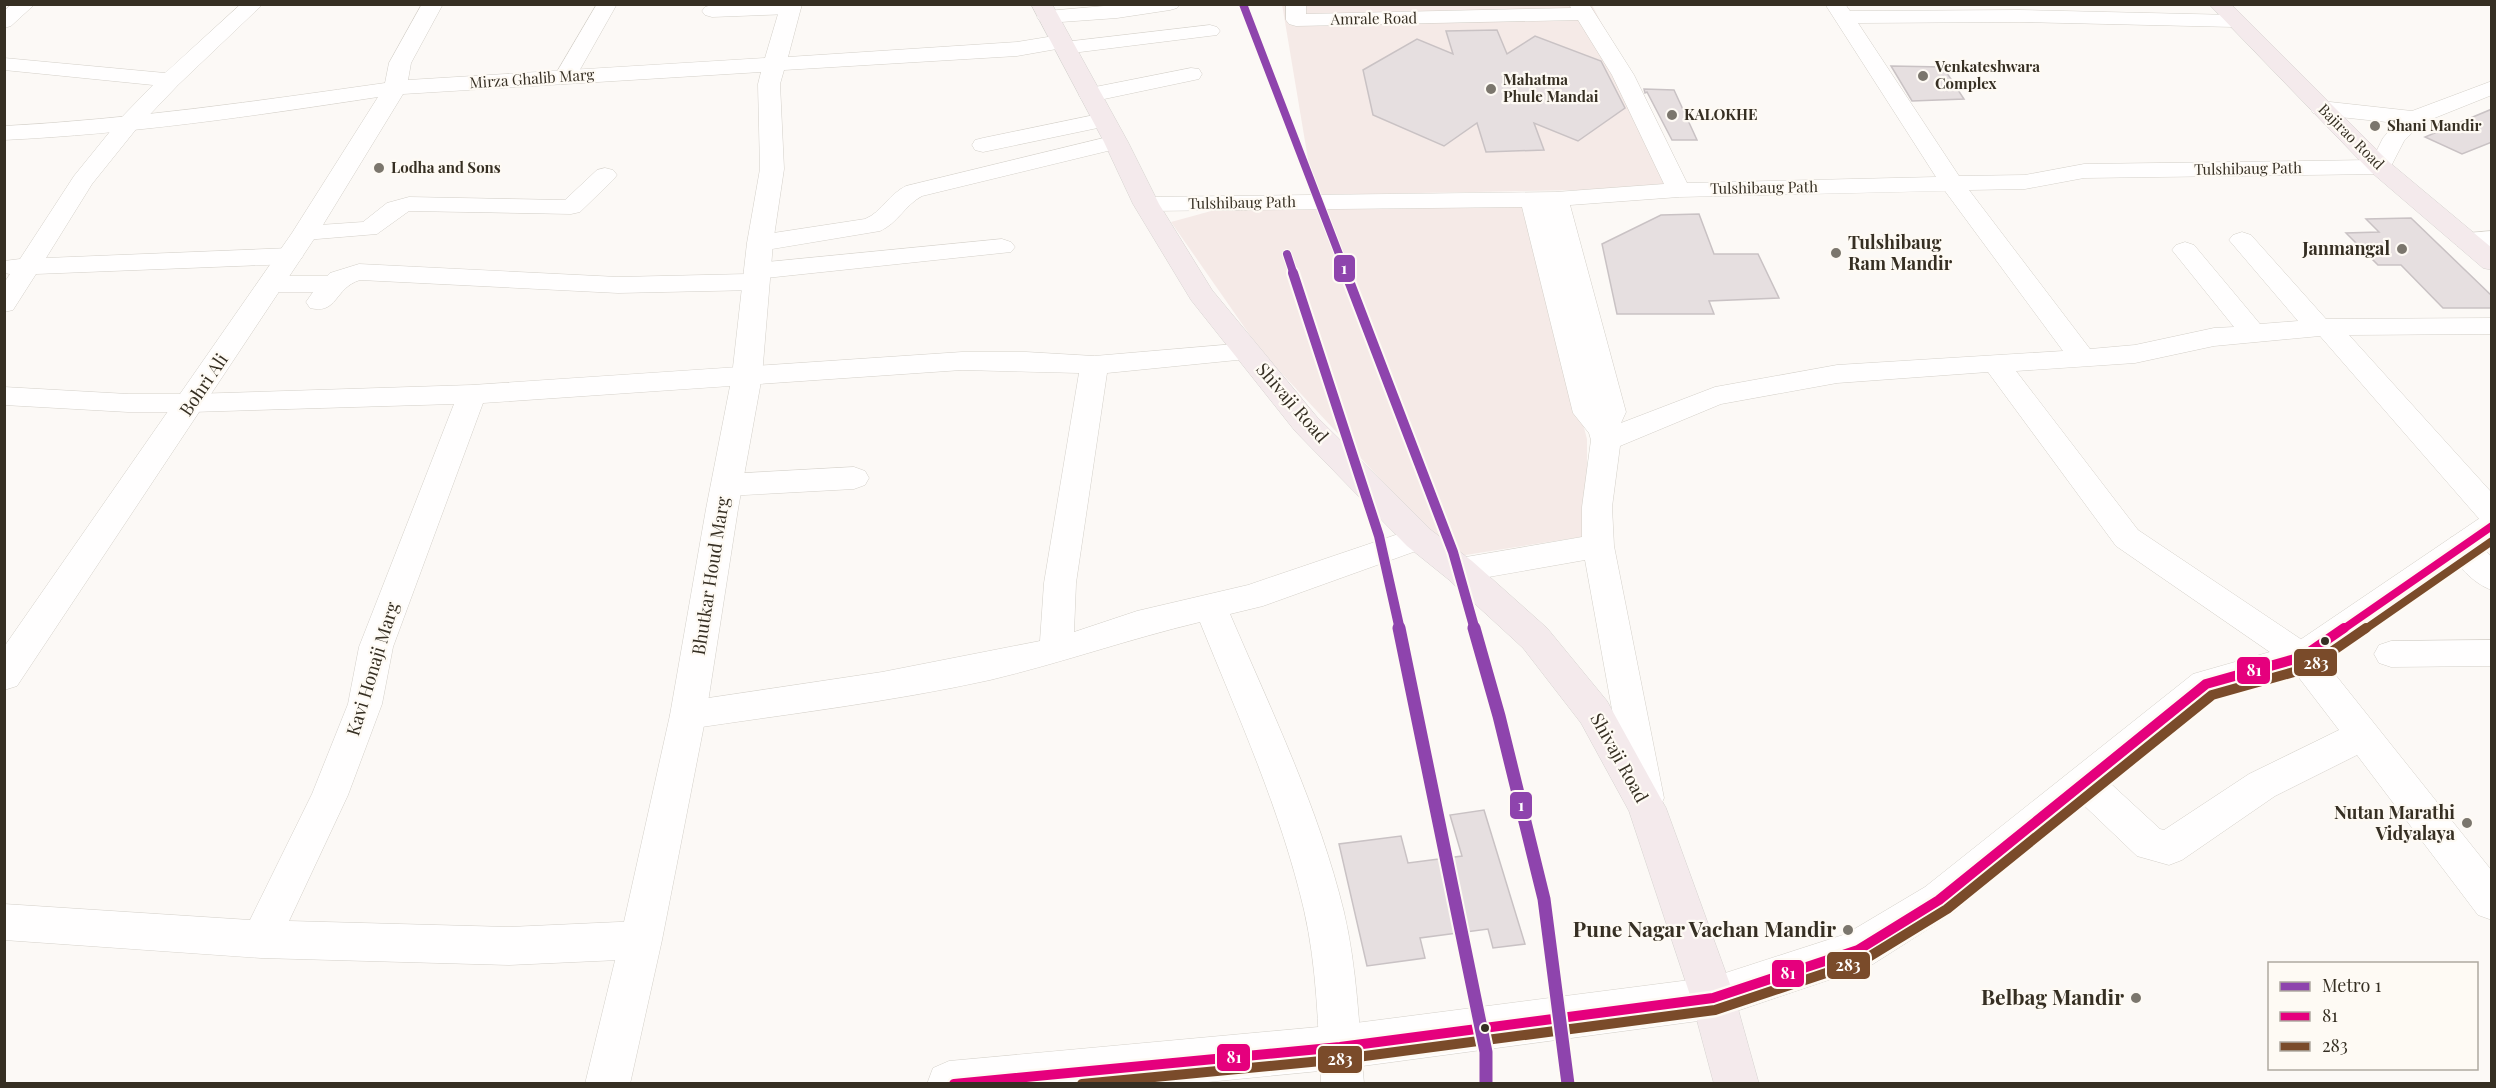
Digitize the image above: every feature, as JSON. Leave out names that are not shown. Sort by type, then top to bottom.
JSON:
[{"type":"highway","name":"Bajirao Road","points":[[2226,13],[2380,167],[2479,240],[2492,262]]},
{"type":"highway","name":"Shivaji Road","points":[[1053,28],[1146,204],[1201,294],[1306,424],[1419,538],[1460,570],[1535,638],[1594,712],[1647,808],[1713,998],[1737,1083]]},
{"type":"street","points":[[4,22],[25,4]]},
{"type":"street","points":[[4,304],[17,267],[57,219],[82,181],[129,123],[170,80],[253,4]]},
{"type":"street","name":"Bohri Ali","points":[[4,676],[192,403],[298,244],[394,88],[400,63],[433,4]]},
{"type":"street","points":[[565,77],[607,4]]},
{"type":"street","points":[[1053,28],[1117,12],[1170,4]]},
{"type":"street","points":[[712,11],[792,6]]},
{"type":"street","name":"Bhutkar Houd Marg","points":[[607,1083],[641,940],[688,715],[726,485],[747,376],[758,266],[772,169],[769,84],[792,6]]},
{"type":"street","points":[[1582,9],[1623,75],[1679,190]]},
{"type":"street","name":"Amrale Road","points":[[1296,12],[1513,16],[1582,9]]},
{"type":"street","points":[[1839,11],[2019,16],[2226,13]]},
{"type":"street","points":[[1839,11],[1952,184],[2084,359]]},
{"type":"street","points":[[1513,16],[1599,38]]},
{"type":"street","points":[[1053,28],[1210,31]]},
{"type":"street","name":"Mirza Ghalib Marg","points":[[4,133],[81,129],[266,107],[394,88],[1017,49],[1053,28]]},
{"type":"street","points":[[4,64],[170,80]]},
{"type":"street","points":[[758,266],[881,222],[887,217],[898,199],[914,191],[1103,119],[1191,74]]},
{"type":"street","points":[[2380,167],[2394,138],[2415,118],[2492,87]]},
{"type":"street","points":[[2321,108],[2415,118]]},
{"type":"street","points":[[983,145],[1103,119]]},
{"type":"street","name":"Tulshibaug Path","points":[[1146,204],[1544,199],[1679,190],[2025,182],[2084,171],[2380,167]]},
{"type":"street","points":[[17,267],[298,244],[368,229],[375,226],[390,210],[409,204],[571,207],[605,176]]},
{"type":"street","points":[[1544,199],[1587,413],[1604,435],[1598,507],[1598,546],[1647,808]]},
{"type":"street","points":[[2242,240],[2492,513]]},
{"type":"street","points":[[271,284],[326,293],[339,278],[358,272],[618,285],[758,266],[1002,247]]},
{"type":"street","points":[[2185,249],[2253,333]]},
{"type":"street","points":[[1604,435],[1741,389],[1837,374],[2135,354],[2214,337],[2253,333],[2323,328],[2492,326]]},
{"type":"street","points":[[4,396],[128,403],[192,403],[472,394],[962,361],[1026,361],[1094,365],[1247,352]]},
{"type":"street","points":[[1995,363],[2127,538],[2302,657],[2492,902]]},
{"type":"street","points":[[1056,651],[1060,583],[1094,365]]},
{"type":"street","name":"Kavi Honaji Marg","points":[[261,939],[330,795],[361,714],[376,646],[472,394]]},
{"type":"street","points":[[726,485],[854,478]]},
{"type":"street","points":[[949,1083],[1341,1065],[1713,998],[1858,950],[1939,900],[2206,684],[2302,657],[2476,536],[2492,578]]},
{"type":"street","points":[[688,715],[882,686],[986,667],[1056,651],[1137,624],[1251,597],[1419,538]]},
{"type":"street","points":[[1460,570],[1598,546]]},
{"type":"street","points":[[1211,607],[1294,815],[1324,912],[1336,992],[1341,1065]]},
{"type":"street","points":[[2391,654],[2492,653]]},
{"type":"street","points":[[2084,782],[2150,844],[2169,848],[2262,785],[2363,735]]},
{"type":"street","points":[[4,922],[261,939],[508,945],[641,940]]},
{"type":"shaded area","points":[[1282,4],[1592,5],[1688,188],[1314,195]]},
{"type":"shaded area","points":[[1233,205],[1525,205],[1587,439],[1587,536],[1453,557],[1261,351],[1171,222]]},
{"type":"building","name":"Mahatma Phule Mandai","points":[[1497,30],[1507,54],[1535,36],[1601,61],[1625,108],[1578,141],[1534,123],[1544,150],[1486,152],[1477,123],[1444,146],[1373,115],[1363,70],[1417,39],[1453,54],[1446,31]]},
{"type":"building","name":"Venkateshwara Complex","points":[[1891,66],[1943,67],[1964,99],[1912,101]]},
{"type":"building","name":"KALOKHE","points":[[1644,89],[1674,90],[1697,140],[1672,140]]},
{"type":"building","points":[[2492,109],[2492,142],[2462,154],[2425,137]]},
{"type":"building","points":[[1699,214],[1714,254],[1758,254],[1779,298],[1709,301],[1714,314],[1617,314],[1602,244],[1661,215]]},
{"type":"building","name":"Janmangal","points":[[2411,218],[2492,296],[2492,308],[2443,308],[2401,265],[2378,265],[2346,233],[2379,232],[2366,219]]},
{"type":"building","points":[[1484,810],[1525,944],[1493,948],[1488,929],[1420,938],[1425,958],[1367,966],[1339,844],[1401,836],[1408,863],[1462,856],[1450,815]]},
{"type":"metro line","name":"1","points":[[1243,4],[1453,552],[1499,716],[1544,899],[1568,1084]]},
{"type":"metro line","name":"1","points":[[1287,254],[1379,536],[1423,736],[1486,1052],[1486,1084]]},
{"type":"transit line","name":"81","points":[[954,1084],[1340,1047],[1713,998],[1858,950],[1939,900],[2206,684],[2302,657],[2492,526]]},
{"type":"transit line","name":"283","points":[[1082,1084],[1342,1059],[1715,1010],[1862,961],[1947,909],[2212,695],[2308,668],[2492,541]]},
{"type":"place","name":"Venkateshwara Complex","points":[[1923,76]]},
{"type":"place","name":"Mahatma Phule Mandai","points":[[1491,89]]},
{"type":"place","name":"KALOKHE","points":[[1672,115]]},
{"type":"place","name":"Shani Mandir","points":[[2375,126]]},
{"type":"place","name":"Lodha and Sons","points":[[379,168]]},
{"type":"place","name":"Janmangal","points":[[2402,249]]},
{"type":"place","name":"Tulshibaug Ram Mandir","points":[[1836,253]]},
{"type":"place","name":"Nutan Marathi Vidyalaya","points":[[2467,823]]},
{"type":"place","name":"Pune Nagar Vachan Mandir","points":[[1848,930]]},
{"type":"place","name":"Belbag Mandir","points":[[2136,998]]}]
